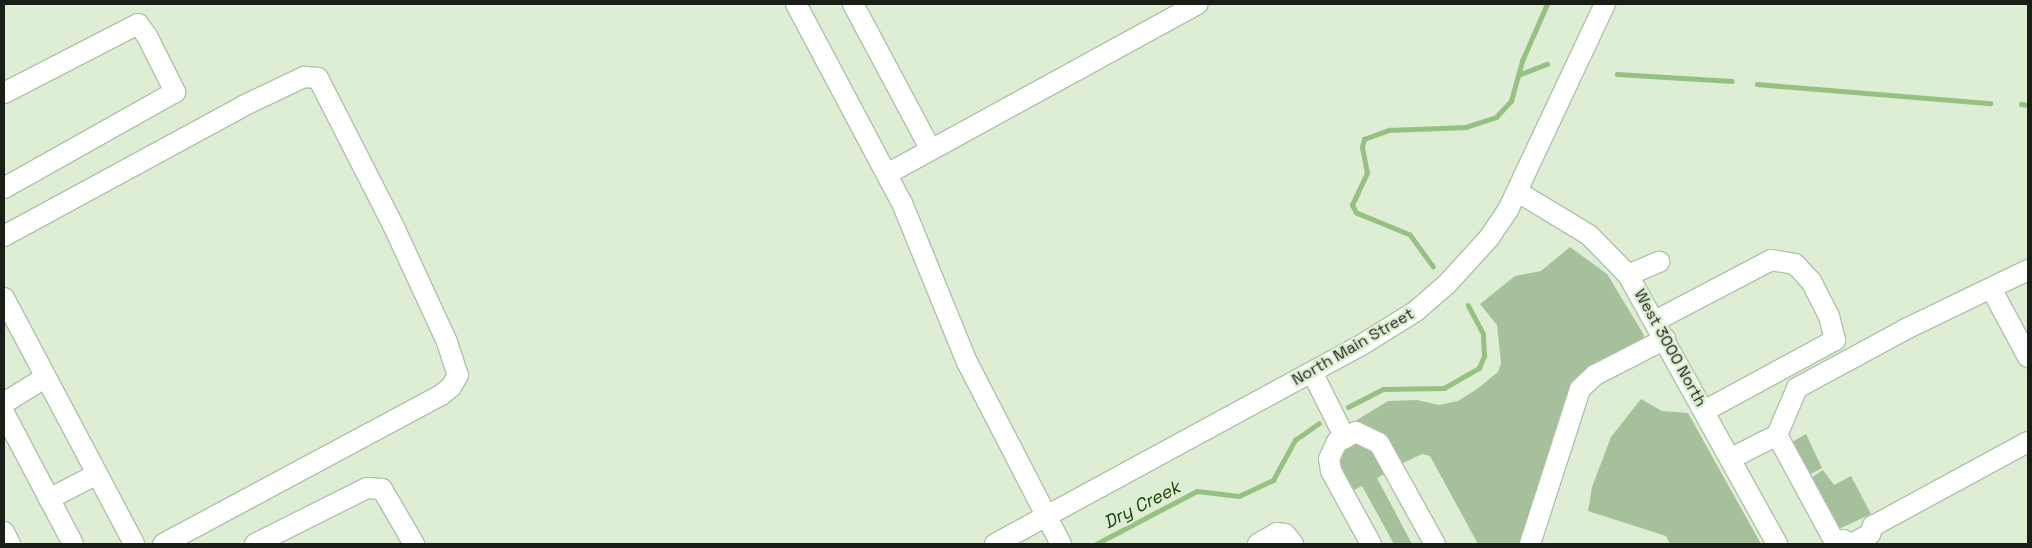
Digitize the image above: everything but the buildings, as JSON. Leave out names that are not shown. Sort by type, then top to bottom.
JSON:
[{"type":"street","points":[[796,4],[887,174],[963,354],[1061,544]]},
{"type":"street","points":[[853,4],[930,148]]},
{"type":"street","points":[[887,174],[930,148],[1198,4]]},
{"type":"street","name":"North Main Street","points":[[995,544],[1047,518],[1312,372],[1416,311],[1447,284],[1490,238],[1518,192],[1605,4]]},
{"type":"street","points":[[4,93],[138,24],[147,36],[174,92],[4,188]]},
{"type":"street","points":[[4,236],[243,106],[304,77],[318,78],[393,225],[447,342],[458,374],[451,387],[441,395],[163,544]]},
{"type":"street","name":"West 3000 North","points":[[1518,192],[1589,235],[1628,275],[1777,544]]},
{"type":"street","points":[[1655,321],[1771,260],[1795,264],[1811,281],[1829,316],[1835,340],[1704,411]]},
{"type":"street","points":[[1628,275],[1659,262]]},
{"type":"street","points":[[1730,459],[1777,435],[1797,388],[1906,329],[1992,290],[2028,270]]},
{"type":"street","points":[[1992,290],[2028,357]]},
{"type":"street","points":[[4,298],[134,544]]},
{"type":"street","points":[[1530,544],[1580,389],[1595,375],[1665,339]]},
{"type":"street","points":[[1312,372],[1345,438]]},
{"type":"street","points":[[4,403],[46,377]]},
{"type":"street","points":[[4,413],[73,544]]},
{"type":"street","points":[[1371,544],[1331,471],[1332,450],[1345,438],[1356,432],[1379,443],[1434,544]]},
{"type":"street","points":[[1777,435],[1839,543],[1852,544],[1870,534],[1873,526],[2028,442]]},
{"type":"street","points":[[49,499],[97,474]]},
{"type":"street","points":[[255,544],[368,488],[382,489],[414,544]]},
{"type":"street","points":[[4,532],[10,544]]},
{"type":"street","points":[[1258,544],[1277,533],[1285,534],[1293,544]]},
{"type":"green space","points":[[1570,247],[1607,274],[1644,335],[1641,343],[1591,371],[1525,544],[1478,544],[1430,456],[1422,454],[1401,464],[1382,433],[1352,423],[1388,401],[1417,400],[1439,405],[1458,401],[1477,389],[1498,372],[1501,363],[1497,325],[1480,304],[1515,276],[1541,271]]},
{"type":"green space","points":[[1641,399],[1662,411],[1688,413],[1761,544],[1670,544],[1666,536],[1588,511],[1592,487],[1611,437]]},
{"type":"green space","points":[[1806,434],[1822,468],[1811,474],[1792,442]]},
{"type":"green space","points":[[1357,442],[1372,446],[1385,474],[1377,478],[1412,544],[1394,544],[1362,486],[1352,491],[1340,471],[1340,455],[1348,445]]},
{"type":"green space","points":[[1823,470],[1834,485],[1851,476],[1871,514],[1839,529],[1811,478]]},
{"type":"waterway","name":"Dry Creek","points":[[1433,267],[1410,235],[1356,213],[1352,205],[1367,173],[1362,147],[1364,139],[1389,130],[1466,127],[1496,117],[1511,101],[1522,61],[1547,4]]},
{"type":"waterway","points":[[1518,75],[1547,64]]},
{"type":"waterway","points":[[1617,74],[1732,81]]},
{"type":"waterway","points":[[1757,84],[1990,103]]},
{"type":"waterway","points":[[2021,104],[2028,105]]},
{"type":"waterway","name":"Dry Creek","points":[[1348,407],[1383,389],[1444,388],[1479,368],[1484,356],[1483,334],[1468,306]]},
{"type":"waterway","name":"Dry Creek","points":[[1096,544],[1197,491],[1239,496],[1273,480],[1295,440],[1319,423]]}]
